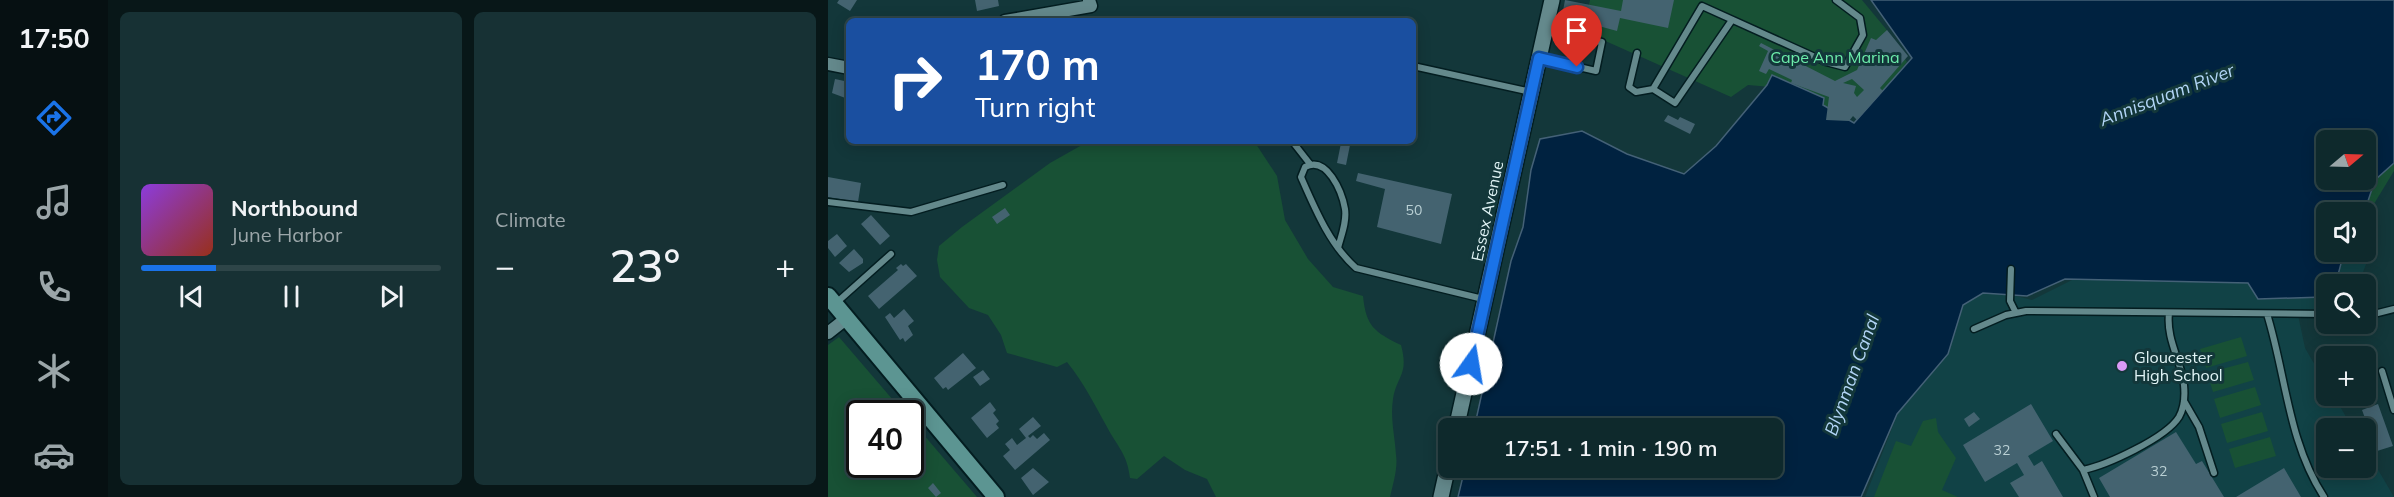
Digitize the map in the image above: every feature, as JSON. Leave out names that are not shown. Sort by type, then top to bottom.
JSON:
[{"type":"main road","points":[[831,300],[996,497]]},
{"type":"street","name":"Essex Avenue","points":[[1459,418],[1552,0]]},
{"type":"street","points":[[1019,18],[1090,3]]},
{"type":"street","points":[[828,64],[846,67]]},
{"type":"street","points":[[828,333],[847,318]]},
{"type":"street","points":[[1441,497],[1445,478]]},
{"type":"lane","points":[[1653,89],[1702,6],[1826,62],[1845,67],[1863,35],[1860,18],[1836,0]]},
{"type":"lane","points":[[1637,53],[1629,87],[1636,92],[1653,89],[1675,103],[1732,20]]},
{"type":"lane","points":[[1539,58],[1596,71],[1602,42],[1545,32]]},
{"type":"lane","points":[[1416,67],[1532,92]]},
{"type":"lane","points":[[1294,144],[1310,164]]},
{"type":"lane","points":[[1338,248],[1345,209],[1329,172],[1320,164],[1310,164],[1305,167],[1301,177],[1338,248],[1356,268],[1486,299]]},
{"type":"lane","points":[[828,202],[911,212],[1003,185]]},
{"type":"lane","points":[[831,300],[891,254]]},
{"type":"lane","points":[[2011,269],[2010,301],[2016,313]]},
{"type":"lane","points":[[2376,314],[2394,309]]},
{"type":"lane","points":[[1974,328],[2016,313],[2316,314]]},
{"type":"lane","points":[[2083,470],[2114,460],[2171,426],[2179,417],[2184,401],[2184,383],[2169,337],[2169,314]]},
{"type":"lane","points":[[2267,314],[2289,410],[2306,467],[2324,497]]},
{"type":"lane","points":[[2382,371],[2394,410]]},
{"type":"lane","points":[[2184,401],[2199,427],[2214,473]]},
{"type":"lane","points":[[2056,434],[2083,470],[2094,497]]},
{"type":"shaded area","name":"Gloucester High School","points":[[2316,254],[2316,262],[2367,262],[2362,274],[2316,274],[2316,311],[2298,315],[2305,348],[2316,367],[2316,406],[2340,406],[2347,418],[2316,418],[2316,478],[2376,478],[2376,466],[2394,497],[1865,497],[1900,408],[1964,295],[1993,290],[2032,300],[2078,277]]},
{"type":"green space","name":"Cape Ann Marina","points":[[1590,0],[1862,0],[1886,29],[1907,62],[1868,111],[1827,125],[1784,88],[1748,85],[1731,97],[1583,31]]},
{"type":"green space","points":[[1084,144],[1256,144],[1277,176],[1285,220],[1308,259],[1333,287],[1363,296],[1366,314],[1373,327],[1401,345],[1404,363],[1392,406],[1396,465],[1390,497],[1216,497],[1207,479],[1185,470],[1164,456],[1137,479],[1130,478],[1122,451],[1084,386],[1067,362],[1057,367],[1007,353],[1001,335],[988,315],[969,308],[940,277],[937,260],[939,246],[1050,163]]},
{"type":"green space","points":[[2394,151],[2394,171],[2375,202],[2354,202],[2361,190],[2376,190],[2376,170]]},
{"type":"green space","points":[[839,337],[893,400],[846,400],[846,478],[924,478],[924,435],[977,497],[828,497],[828,345]]},
{"type":"green space","points":[[2241,337],[2247,356],[2206,368],[2200,349]]},
{"type":"green space","points":[[2248,362],[2254,380],[2213,392],[2207,373]]},
{"type":"green space","points":[[2255,387],[2261,405],[2220,418],[2214,399]]},
{"type":"green space","points":[[2262,412],[2268,431],[2227,443],[2221,424]]},
{"type":"green space","points":[[1936,418],[1938,432],[1956,458],[1942,490],[1958,497],[1874,497],[1896,441],[1911,446],[1923,421]]},
{"type":"green space","points":[[2270,437],[2276,456],[2235,468],[2229,449]]},
{"type":"water","points":[[1871,0],[2394,0],[2394,163],[2376,179],[2376,130],[2316,130],[2316,190],[2372,190],[2368,202],[2316,202],[2316,262],[2341,262],[2338,274],[2316,274],[2316,297],[2258,299],[2248,283],[2065,279],[2027,296],[1983,293],[1963,305],[1948,354],[1897,414],[1861,497],[1458,497],[1463,478],[1783,478],[1783,418],[1476,418],[1511,261],[1523,227],[1531,170],[1540,139],[1582,131],[1627,154],[1684,174],[1716,146],[1767,85],[1772,75],[1824,98],[1823,105],[1854,123],[1912,58]]},
{"type":"building","points":[[839,0],[857,0],[850,11],[837,3]]},
{"type":"building","points":[[975,0],[998,0],[999,6],[977,11]]},
{"type":"building","points":[[1565,0],[1621,11],[1623,0],[1674,0],[1668,28],[1620,18],[1617,31],[1562,16]]},
{"type":"building","points":[[1887,30],[1908,56],[1880,88],[1883,91],[1857,120],[1853,116],[1849,121],[1826,120],[1829,97],[1791,83],[1792,80],[1769,69],[1766,74],[1759,71],[1768,51],[1759,46],[1761,43],[1835,81],[1857,70],[1871,38],[1876,40]],"holes":[[[1852,79],[1864,90],[1857,97],[1854,93],[1856,86],[1843,83]]]},
{"type":"building","points":[[835,79],[846,81],[846,98],[832,93]]},
{"type":"building","points":[[1668,115],[1678,120],[1680,117],[1695,124],[1690,134],[1664,121]]},
{"type":"building","points":[[1341,144],[1350,145],[1346,165],[1337,163]]},
{"type":"building","points":[[1358,173],[1452,194],[1441,244],[1377,227],[1385,189],[1356,181]]},
{"type":"building","points":[[828,177],[861,183],[858,202],[828,197]]},
{"type":"building","points":[[1005,208],[1010,215],[997,224],[992,217]]},
{"type":"building","points":[[871,215],[890,236],[880,245],[861,224]]},
{"type":"building","points":[[837,234],[847,246],[835,257],[828,248],[828,241]]},
{"type":"building","points":[[854,249],[863,259],[863,263],[849,272],[839,263]]},
{"type":"building","points":[[901,264],[903,266],[906,264],[917,276],[879,309],[868,296],[898,270],[896,268]]},
{"type":"building","points":[[904,309],[914,321],[908,326],[913,335],[905,342],[903,338],[900,340],[885,317],[890,313],[894,318]]},
{"type":"building","points":[[963,353],[976,368],[948,390],[946,387],[943,389],[934,378]]},
{"type":"building","points":[[983,370],[990,379],[980,386],[973,377]]},
{"type":"building","points":[[990,402],[996,410],[993,413],[999,421],[996,424],[999,428],[987,438],[971,418]]},
{"type":"building","points":[[2031,404],[2053,441],[2028,456],[2034,466],[2042,461],[2063,497],[2019,497],[2010,483],[2024,475],[2017,463],[1985,482],[1963,445]]},
{"type":"building","points":[[2378,404],[2393,446],[2377,451],[2376,418],[2365,418],[2362,410]]},
{"type":"building","points":[[1974,412],[1980,419],[1969,427],[1964,419]]},
{"type":"building","points":[[1033,417],[1041,426],[1028,436],[1030,438],[1033,435],[1037,439],[1044,433],[1050,440],[1015,470],[1003,456],[1010,450],[1005,444],[1012,438],[1017,445],[1026,438],[1019,429]]},
{"type":"building","points":[[2176,432],[2196,464],[2202,461],[2224,497],[2110,497],[2099,478]]},
{"type":"building","points":[[1033,468],[1049,482],[1033,495],[1021,478]]},
{"type":"building","points":[[2284,468],[2301,497],[2236,497]]},
{"type":"building","points":[[933,483],[941,493],[936,497],[928,488]]},
{"type":"place","name":"Gloucester High School","points":[[2122,366]]},
{"type":"route","points":[[1471,364],[1539,58],[1577,67]]},
{"type":"water label","name":"Annisquam River","points":[[2167,95]]},
{"type":"water label","name":"Blynman Canal","points":[[1852,375]]}]
